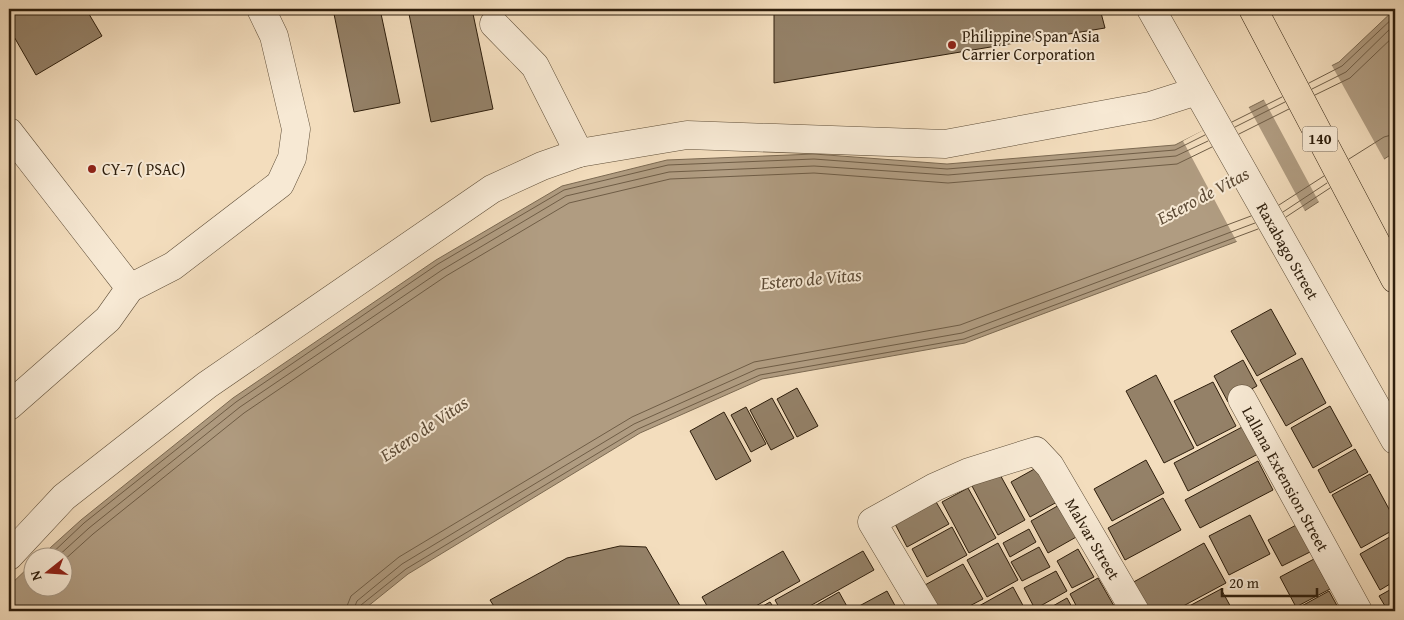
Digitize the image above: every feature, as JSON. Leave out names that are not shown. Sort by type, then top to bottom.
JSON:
[{"type":"main road","name":"140","points":[[1253,9],[1395,279]]},
{"type":"street","points":[[9,404],[108,318],[130,288],[173,266],[280,184],[292,158],[296,129],[274,36],[262,9]]},
{"type":"street","name":"Raxabago Street","points":[[1151,9],[1395,440]]},
{"type":"street","points":[[494,24],[534,66],[579,153]]},
{"type":"street","points":[[9,556],[64,497],[207,384],[492,189],[542,166],[579,153],[687,135],[945,144],[1150,106],[1197,91]]},
{"type":"street","points":[[9,132],[130,288]]},
{"type":"street","name":"Lallana Extension Street","points":[[1242,399],[1358,611]]},
{"type":"street","name":"Malvar Street","points":[[925,611],[872,522],[935,487],[969,472],[1036,451],[1050,466],[1135,611]]},
{"type":"water","name":"Estero de Vitas","points":[[1395,9],[1395,152],[1286,223],[965,343],[762,379],[640,433],[408,574],[362,611],[9,611],[9,586],[22,574],[22,598],[72,598],[72,548],[50,548],[81,520],[233,398],[436,260],[562,186],[667,160],[814,154],[947,164],[1175,145],[1339,62]]},
{"type":"pier","points":[[1331,64],[1385,161],[1320,204],[1263,98]]},
{"type":"pier","points":[[1248,106],[1306,213],[1287,226],[1238,244],[1183,141]]},
{"type":"building","points":[[9,9],[86,9],[102,36],[36,75],[9,28]]},
{"type":"building","points":[[333,9],[380,9],[400,103],[354,112]]},
{"type":"building","points":[[434,9],[472,9],[493,109],[431,122],[409,14]]},
{"type":"building","points":[[774,9],[1100,9],[1105,28],[774,83]]},
{"type":"building","points":[[1271,309],[1296,354],[1257,376],[1231,331]]},
{"type":"building","points":[[1302,358],[1326,403],[1286,426],[1260,380]]},
{"type":"building","points":[[1243,360],[1257,386],[1228,402],[1214,376]]},
{"type":"building","points":[[1156,375],[1194,448],[1164,463],[1126,391]]},
{"type":"building","points":[[1213,382],[1236,426],[1197,446],[1174,401]]},
{"type":"building","points":[[797,388],[818,426],[797,437],[777,399]]},
{"type":"building","points":[[772,398],[794,438],[771,450],[750,410]]},
{"type":"building","points":[[1330,406],[1352,446],[1313,468],[1291,428]]},
{"type":"building","points":[[746,407],[766,444],[751,452],[731,415]]},
{"type":"building","points":[[724,412],[751,461],[716,480],[690,431]]},
{"type":"building","points":[[1244,426],[1258,454],[1188,491],[1174,463]]},
{"type":"building","points":[[1355,449],[1368,472],[1330,493],[1318,470]]},
{"type":"building","points":[[1146,460],[1164,493],[1112,521],[1094,489]]},
{"type":"building","points":[[1258,461],[1273,490],[1200,528],[1185,500]]},
{"type":"building","points":[[1038,467],[1057,502],[1030,517],[1011,482]]},
{"type":"building","points":[[998,471],[1025,520],[998,535],[972,486]]},
{"type":"building","points":[[1370,474],[1395,520],[1395,529],[1361,548],[1332,495]]},
{"type":"building","points":[[968,488],[996,538],[969,553],[942,502]]},
{"type":"building","points":[[1163,498],[1181,530],[1125,560],[1108,528]]},
{"type":"building","points":[[935,500],[949,524],[907,547],[894,522]]},
{"type":"building","points":[[1061,504],[1078,536],[1048,553],[1031,521]]},
{"type":"building","points":[[1250,515],[1270,554],[1229,575],[1209,536]]},
{"type":"building","points":[[1300,523],[1314,550],[1282,566],[1268,540]]},
{"type":"building","points":[[952,527],[967,555],[927,577],[912,549]]},
{"type":"building","points":[[1029,529],[1036,542],[1010,557],[1003,543]]},
{"type":"building","points":[[1395,534],[1395,581],[1380,590],[1360,554]]},
{"type":"building","points":[[998,543],[1018,580],[987,597],[967,560]]},
{"type":"building","points":[[1204,543],[1226,583],[1174,611],[1146,611],[1130,584]]},
{"type":"building","points":[[620,546],[646,547],[683,611],[497,611],[490,600],[567,558]]},
{"type":"building","points":[[1039,547],[1050,567],[1022,581],[1011,562]]},
{"type":"building","points":[[1078,549],[1094,577],[1072,588],[1057,561]]},
{"type":"building","points":[[783,551],[800,581],[747,611],[710,611],[702,597]]},
{"type":"building","points":[[863,551],[874,570],[801,611],[781,611],[775,600]]},
{"type":"building","points":[[1314,559],[1330,589],[1296,607],[1280,577]]},
{"type":"building","points":[[963,564],[983,599],[960,611],[939,611],[925,585]]},
{"type":"building","points":[[1056,571],[1067,591],[1035,609],[1024,588]]},
{"type":"building","points":[[1098,578],[1114,606],[1105,611],[1079,611],[1070,594]]},
{"type":"building","points":[[1013,587],[1026,611],[970,611]]},
{"type":"building","points":[[1395,587],[1395,611],[1388,611],[1379,596]]},
{"type":"building","points":[[1221,589],[1233,611],[1180,611]]},
{"type":"building","points":[[887,591],[898,611],[850,611]]},
{"type":"building","points":[[1329,591],[1340,611],[1299,611],[1298,608]]},
{"type":"building","points":[[839,592],[849,610],[806,611]]},
{"type":"building","points":[[1067,598],[1074,611],[1044,611]]},
{"type":"building","points":[[770,602],[776,611],[754,611]]},
{"type":"place","name":"Philippine Span Asia Carrier Corporation","points":[[952,45]]},
{"type":"place","name":"CY-7 ( PSAC)","points":[[92,169]]}]
